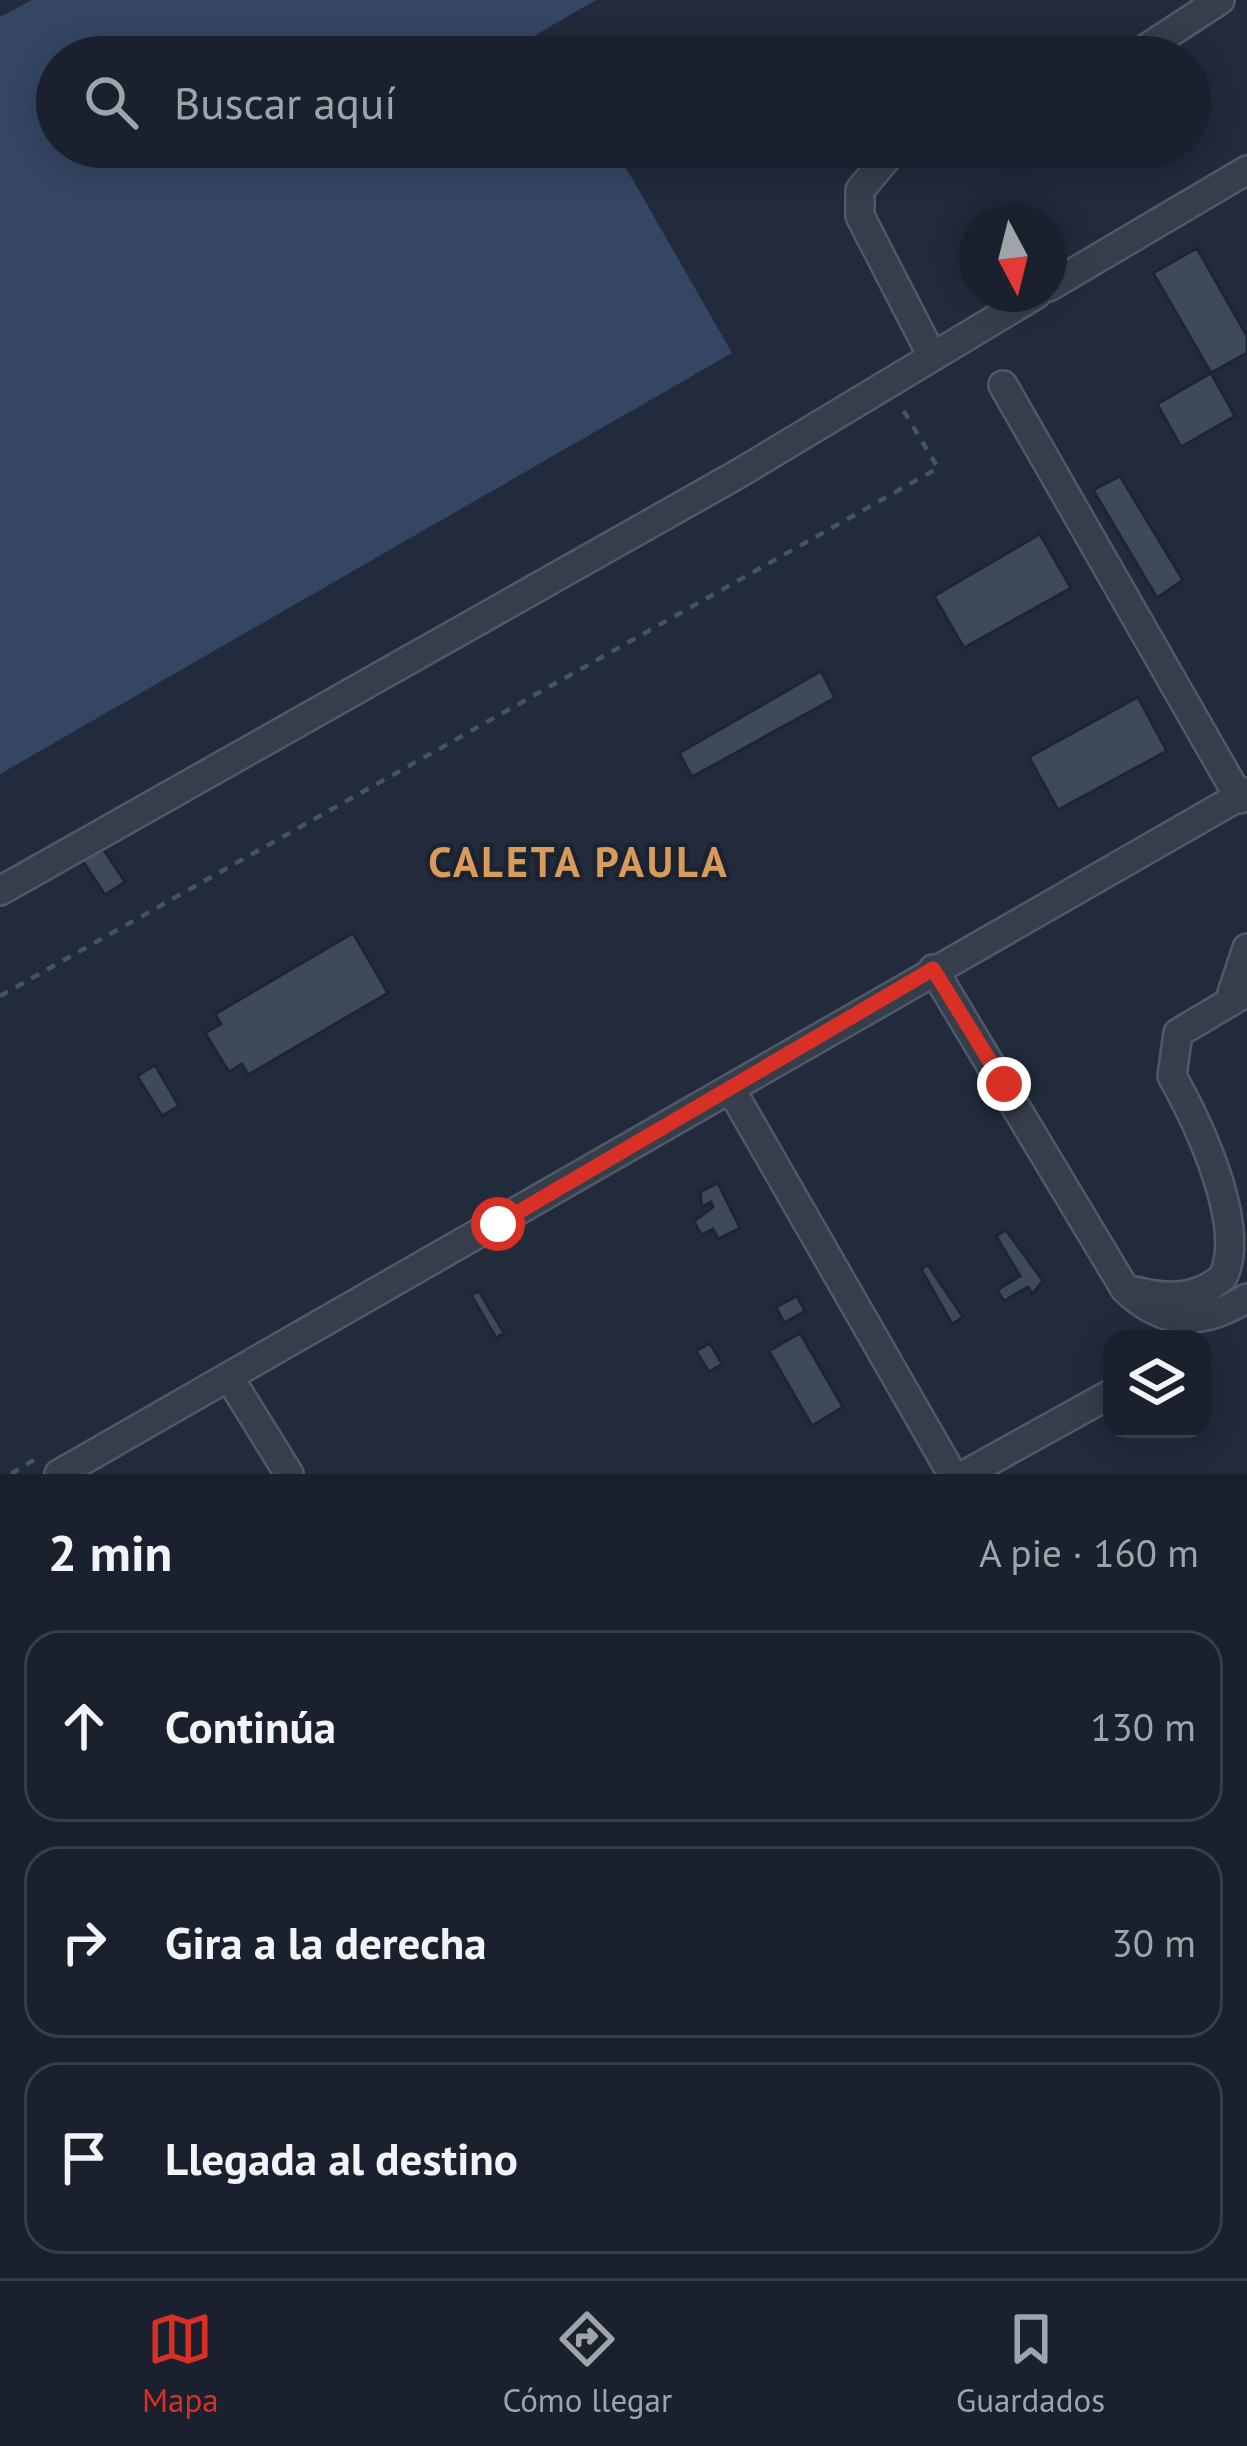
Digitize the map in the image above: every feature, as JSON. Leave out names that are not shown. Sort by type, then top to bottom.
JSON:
[{"type":"lane","points":[[1165,36],[1220,0]]},
{"type":"lane","points":[[878,168],[860,190],[860,216],[932,356]]},
{"type":"lane","points":[[1067,276],[1247,170]]},
{"type":"lane","points":[[0,891],[738,474],[1007,312]]},
{"type":"lane","points":[[54,1462],[229,1377],[1243,795],[1003,385]]},
{"type":"lane","points":[[1125,1289],[1164,1299],[1210,1288],[1233,1268],[1241,1249],[1242,1207],[1172,1076],[1178,1033],[1238,997],[1247,948]]},
{"type":"lane","points":[[933,969],[1125,1289],[1146,1309],[1168,1318],[1199,1320],[1247,1298]]},
{"type":"lane","points":[[732,1091],[952,1474]]},
{"type":"lane","points":[[229,1377],[289,1474]]},
{"type":"lane","points":[[966,1474],[1103,1398]]},
{"type":"path","points":[[0,996],[938,468],[900,404]]},
{"type":"path","points":[[11,1474],[54,1462]]},
{"type":"water","points":[[32,0],[596,0],[533,36],[36,36],[36,168],[626,168],[732,353],[0,774],[0,17]]},
{"type":"building","points":[[1197,248],[1247,336],[1247,353],[1211,373],[1153,273]]},
{"type":"building","points":[[1211,373],[1235,416],[1181,447],[1157,404]]},
{"type":"building","points":[[1120,476],[1183,580],[1157,598],[1093,490]]},
{"type":"building","points":[[1040,534],[1071,588],[964,648],[934,596]]},
{"type":"building","points":[[821,671],[835,698],[692,777],[679,753]]},
{"type":"building","points":[[1138,697],[1167,751],[1058,810],[1029,757]]},
{"type":"building","points":[[100,844],[125,882],[105,895],[80,857]]},
{"type":"building","points":[[353,933],[388,993],[248,1075],[242,1064],[229,1072],[205,1033],[221,1024],[215,1014]]},
{"type":"building","points":[[155,1065],[179,1106],[162,1116],[137,1076]]},
{"type":"building","points":[[718,1183],[740,1228],[718,1239],[713,1229],[701,1235],[694,1221],[713,1207],[711,1202],[702,1207],[700,1192]]},
{"type":"building","points":[[1006,1230],[1043,1281],[1032,1294],[1028,1287],[1004,1301],[997,1290],[1020,1276],[996,1236]]},
{"type":"building","points":[[928,1265],[963,1317],[952,1324],[921,1269]]},
{"type":"building","points":[[479,1291],[504,1333],[496,1338],[471,1295]]},
{"type":"building","points":[[797,1296],[805,1311],[784,1323],[776,1307]]},
{"type":"building","points":[[800,1333],[843,1407],[812,1426],[769,1351]]},
{"type":"building","points":[[710,1343],[722,1364],[709,1372],[696,1351]]},
{"type":"district","name":"CALETA PAULA","points":[[579,862]]},
{"type":"route","points":[[498,1224],[933,969],[1004,1084]]}]
